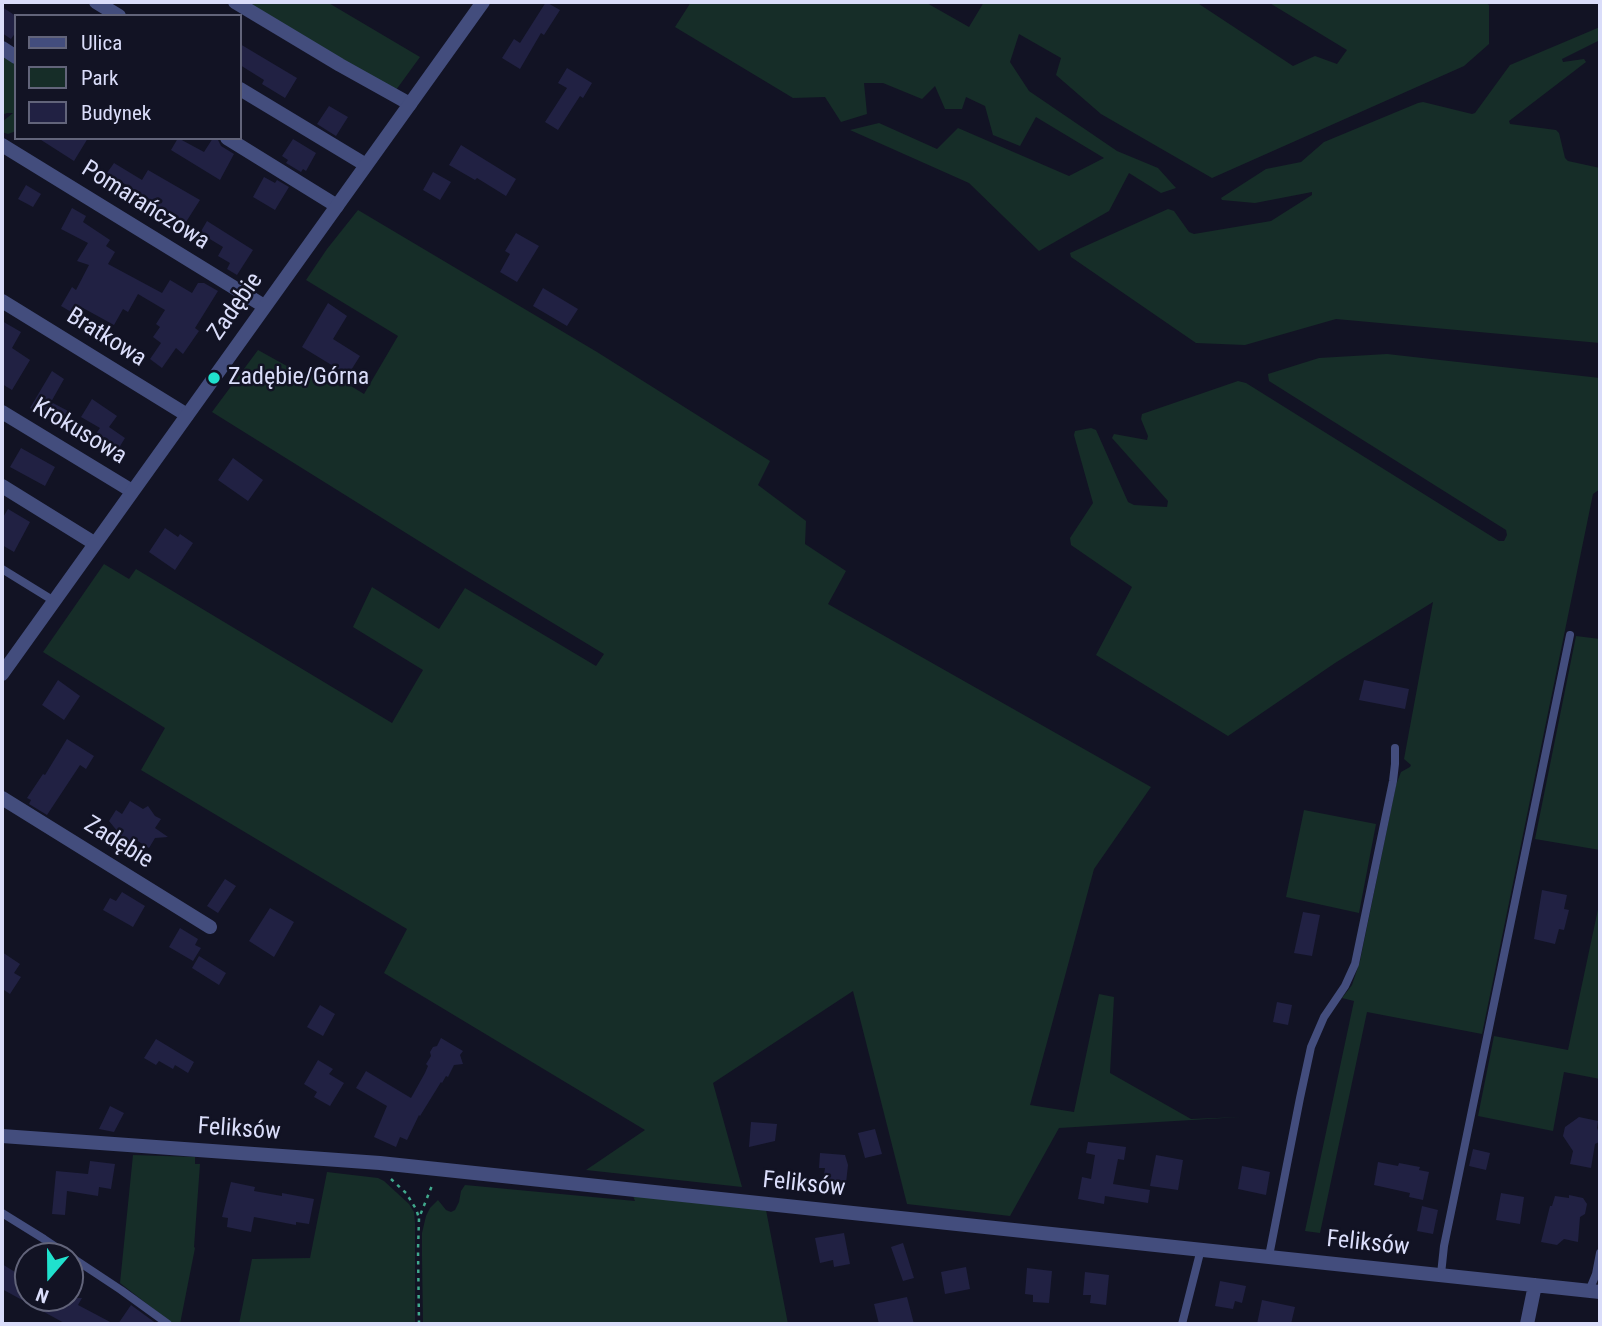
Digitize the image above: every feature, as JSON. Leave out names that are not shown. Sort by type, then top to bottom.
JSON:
[{"type":"street","points":[[96,2],[116,14]]},
{"type":"street","points":[[235,2],[410,104]]},
{"type":"street","name":"Zadębie","points":[[2,674],[483,2]]},
{"type":"street","points":[[242,90],[366,165]]},
{"type":"street","points":[[231,140],[337,206]]},
{"type":"street","name":"Pomarańczowa","points":[[2,145],[264,306]]},
{"type":"street","name":"Bratkowa","points":[[2,301],[187,415]]},
{"type":"street","name":"Krokusowa","points":[[2,412],[132,491]]},
{"type":"street","points":[[2,486],[94,543]]},
{"type":"street","name":"Zadębie","points":[[2,798],[210,927]]},
{"type":"street","name":"Feliksów","points":[[2,1136],[380,1163],[1595,1292]]},
{"type":"street","points":[[1527,1324],[1535,1285]]},
{"type":"lane","points":[[2,569],[54,601]]},
{"type":"lane","points":[[1441,1274],[1444,1246],[1570,635]]},
{"type":"lane","points":[[1269,1256],[1311,1047],[1324,1017],[1345,986],[1355,964],[1393,781],[1395,748]]},
{"type":"lane","points":[[2,1213],[121,1290],[168,1324]]},
{"type":"lane","points":[[1182,1324],[1201,1249]]},
{"type":"lane","points":[[1595,1292],[1593,1283],[1600,1253]]},
{"type":"path","points":[[380,1163],[387,1175],[407,1193],[419,1218],[419,1324]]},
{"type":"path","points":[[419,1218],[431,1191],[434,1169]]},
{"type":"green space","points":[[242,2],[327,2],[420,57],[396,90]]},
{"type":"green space","points":[[691,2],[925,2],[969,27],[984,2],[1196,2],[1293,66],[1315,56],[1337,64],[1347,50],[1268,2],[1485,2],[1489,5],[1489,44],[1464,66],[1212,178],[1101,114],[1056,75],[1061,58],[1019,34],[1010,62],[1029,91],[1117,151],[1158,168],[1176,188],[1161,193],[1129,173],[1109,211],[1039,251],[969,183],[850,130],[879,123],[937,149],[958,128],[1069,176],[1104,158],[1036,117],[1020,146],[993,135],[985,106],[966,97],[962,109],[945,109],[935,86],[922,99],[883,83],[864,83],[867,114],[841,122],[825,97],[793,98],[675,27]]},
{"type":"green space","points":[[1600,27],[1600,40],[1562,59],[1563,62],[1584,59],[1586,62],[1509,121],[1510,124],[1556,130],[1568,161],[1600,168],[1600,343],[1336,319],[1245,345],[1196,343],[1071,257],[1070,253],[1168,209],[1174,211],[1189,232],[1194,234],[1271,221],[1312,195],[1312,192],[1255,203],[1221,198],[1266,169],[1301,162],[1324,142],[1418,103],[1475,113],[1510,65]]},
{"type":"green space","points":[[2,52],[14,60],[14,132],[8,134],[2,132],[2,122],[13,113],[2,115]]},
{"type":"green space","points":[[358,210],[597,352],[770,461],[758,485],[806,521],[805,544],[846,571],[828,604],[1151,787],[1094,869],[1030,1105],[1074,1112],[1099,994],[1114,997],[1110,1073],[1191,1119],[1241,1117],[1059,1128],[1010,1216],[907,1204],[853,991],[713,1083],[742,1187],[586,1170],[645,1130],[384,973],[407,929],[141,770],[165,728],[43,652],[104,564],[129,579],[136,569],[392,723],[423,670],[353,627],[372,587],[439,629],[465,588],[596,666],[604,654],[212,412],[258,350],[294,370],[341,380],[364,394],[398,336],[306,280]]},
{"type":"green space","points":[[1387,354],[1600,378],[1600,489],[1593,494],[1482,1034],[1367,1012],[1320,1233],[1305,1231],[1354,1001],[1342,998],[1352,985],[1360,961],[1396,785],[1401,772],[1411,765],[1404,759],[1433,602],[1335,663],[1228,736],[1096,655],[1132,587],[1071,545],[1070,538],[1093,503],[1074,435],[1075,431],[1091,428],[1096,430],[1128,502],[1134,505],[1167,507],[1168,501],[1112,438],[1114,434],[1147,440],[1142,414],[1238,381],[1246,383],[1499,541],[1504,541],[1506,530],[1269,381],[1268,374],[1319,358]]},
{"type":"green space","points":[[1576,636],[1600,639],[1600,850],[1535,839]]},
{"type":"green space","points":[[1304,810],[1376,824],[1359,913],[1286,897]]},
{"type":"green space","points":[[1600,900],[1600,1079],[1564,1072],[1553,1131],[1478,1116],[1494,1036],[1568,1050]]},
{"type":"green space","points":[[133,1155],[195,1157],[195,1164],[200,1164],[195,1248],[180,1324],[173,1324],[120,1283]]},
{"type":"green space","points":[[327,1172],[378,1178],[409,1204],[414,1212],[415,1324],[239,1324],[252,1259],[310,1258]]},
{"type":"green space","points":[[465,1185],[635,1201],[633,1196],[766,1210],[788,1324],[423,1324],[422,1233],[426,1216],[438,1200],[446,1210],[455,1210]]},
{"type":"building","points":[[546,2],[560,10],[544,35],[541,33],[520,69],[502,58],[514,39],[520,43]]},
{"type":"building","points":[[2,7],[14,15],[14,35],[11,39],[2,33]]},
{"type":"building","points":[[242,45],[297,78],[285,98],[262,84],[264,80],[242,66]]},
{"type":"building","points":[[567,68],[592,83],[583,98],[580,96],[558,130],[545,122],[567,88],[558,83]]},
{"type":"building","points":[[329,106],[348,117],[336,136],[317,124]]},
{"type":"building","points":[[293,139],[316,153],[306,171],[303,169],[301,172],[286,163],[288,160],[282,156]]},
{"type":"building","points":[[41,140],[87,140],[74,161]]},
{"type":"building","points":[[177,140],[182,140],[204,152],[212,140],[218,140],[221,146],[234,154],[220,180],[171,150]]},
{"type":"building","points":[[461,145],[516,179],[506,196],[449,165]]},
{"type":"building","points":[[114,163],[142,180],[148,170],[200,200],[186,222],[177,217],[175,221],[151,206],[154,202],[107,173]]},
{"type":"building","points":[[433,172],[451,182],[440,200],[423,190]]},
{"type":"building","points":[[264,177],[289,187],[275,210],[253,197]]},
{"type":"building","points":[[26,185],[41,194],[33,207],[18,199]]},
{"type":"building","points":[[72,208],[86,216],[83,222],[110,240],[106,246],[115,252],[108,264],[162,293],[170,280],[192,293],[198,283],[204,283],[218,291],[195,328],[199,331],[183,354],[176,348],[162,368],[150,359],[161,343],[153,337],[160,327],[156,324],[165,310],[138,294],[128,312],[123,309],[114,325],[83,308],[78,316],[61,306],[72,287],[76,290],[89,265],[77,261],[88,243],[61,229]]},
{"type":"building","points":[[207,221],[253,250],[237,275],[227,269],[230,263],[218,256],[223,247],[200,233]]},
{"type":"building","points":[[516,233],[539,246],[517,282],[500,272],[510,254],[505,251]]},
{"type":"building","points":[[543,288],[578,309],[567,326],[533,306]]},
{"type":"building","points":[[328,303],[347,316],[333,339],[360,356],[348,375],[302,347]]},
{"type":"building","points":[[2,321],[21,332],[12,348],[30,360],[12,390],[2,384]]},
{"type":"building","points":[[52,371],[64,379],[51,402],[70,412],[62,426],[30,408]]},
{"type":"building","points":[[92,399],[117,416],[109,427],[125,438],[114,456],[96,444],[100,438],[95,435],[100,428],[81,417]]},
{"type":"building","points":[[21,448],[55,467],[45,486],[10,467]]},
{"type":"building","points":[[233,458],[263,480],[248,501],[218,480]]},
{"type":"building","points":[[8,509],[30,522],[14,552],[2,545],[2,519]]},
{"type":"building","points":[[165,528],[193,543],[175,570],[149,552]]},
{"type":"building","points":[[58,680],[80,696],[64,720],[42,705]]},
{"type":"building","points":[[1364,680],[1409,689],[1405,709],[1359,700]]},
{"type":"building","points":[[67,739],[94,756],[86,769],[80,765],[47,815],[29,804],[31,800],[27,798]]},
{"type":"building","points":[[130,801],[143,809],[148,806],[155,816],[161,819],[155,828],[168,837],[155,838],[149,848],[136,840],[131,848],[109,821],[116,810],[122,814]]},
{"type":"building","points":[[225,879],[236,886],[218,913],[207,906]]},
{"type":"building","points":[[1542,890],[1567,895],[1564,909],[1569,910],[1564,930],[1559,929],[1555,944],[1534,939]]},
{"type":"building","points":[[122,892],[145,906],[133,927],[103,910],[110,898],[116,901]]},
{"type":"building","points":[[270,908],[294,922],[274,957],[249,941]]},
{"type":"building","points":[[1303,912],[1320,915],[1312,956],[1294,953]]},
{"type":"building","points":[[180,928],[198,939],[195,945],[201,948],[193,961],[169,947]]},
{"type":"building","points":[[2,952],[20,964],[14,973],[21,977],[10,994],[4,990],[2,993]]},
{"type":"building","points":[[199,956],[226,973],[219,985],[192,968]]},
{"type":"building","points":[[1277,1002],[1292,1005],[1288,1025],[1273,1022]]},
{"type":"building","points":[[320,1005],[335,1014],[323,1036],[307,1027]]},
{"type":"building","points":[[441,1038],[463,1051],[460,1055],[463,1064],[454,1065],[448,1077],[441,1082],[419,1115],[407,1140],[400,1137],[396,1147],[374,1137],[387,1106],[356,1088],[366,1071],[411,1098],[428,1066],[426,1064],[431,1056],[430,1052]]},
{"type":"building","points":[[156,1039],[194,1062],[188,1073],[175,1065],[173,1069],[159,1061],[156,1065],[144,1058]]},
{"type":"building","points":[[318,1060],[333,1069],[329,1074],[344,1083],[330,1106],[314,1097],[317,1092],[304,1084]]},
{"type":"building","points":[[110,1106],[124,1113],[114,1132],[99,1129]]},
{"type":"building","points":[[1579,1117],[1598,1121],[1600,1136],[1599,1142],[1595,1144],[1591,1168],[1570,1164],[1573,1151],[1563,1136],[1565,1127]]},
{"type":"building","points":[[751,1122],[777,1124],[775,1141],[749,1147]]},
{"type":"building","points":[[875,1129],[882,1154],[865,1158],[858,1133]]},
{"type":"building","points":[[1088,1142],[1126,1147],[1124,1160],[1118,1159],[1113,1184],[1150,1190],[1148,1203],[1105,1196],[1104,1204],[1078,1199],[1082,1177],[1091,1179],[1095,1155],[1086,1153]]},
{"type":"building","points":[[1473,1149],[1490,1153],[1486,1170],[1469,1166]]},
{"type":"building","points":[[820,1153],[845,1155],[848,1165],[846,1183],[823,1181],[825,1168],[819,1168]]},
{"type":"building","points":[[1156,1155],[1183,1160],[1178,1190],[1150,1186]]},
{"type":"building","points":[[90,1161],[115,1164],[111,1189],[99,1187],[98,1196],[67,1191],[65,1215],[52,1214],[56,1171],[88,1174]]},
{"type":"building","points":[[1378,1162],[1420,1167],[1419,1170],[1429,1172],[1423,1200],[1409,1197],[1410,1193],[1374,1185]]},
{"type":"building","points":[[1242,1166],[1270,1172],[1266,1195],[1238,1189]]},
{"type":"building","points":[[231,1182],[255,1187],[254,1191],[314,1199],[309,1224],[296,1222],[296,1225],[254,1217],[251,1232],[227,1227],[228,1218],[222,1217]]},
{"type":"building","points":[[1501,1193],[1524,1197],[1520,1224],[1496,1220]]},
{"type":"building","points":[[1569,1195],[1583,1198],[1587,1204],[1585,1214],[1580,1217],[1578,1242],[1564,1239],[1557,1245],[1541,1242],[1555,1196],[1569,1198]]},
{"type":"building","points":[[1422,1206],[1438,1210],[1433,1234],[1417,1231]]},
{"type":"building","points":[[844,1233],[850,1264],[834,1267],[833,1260],[820,1263],[815,1238]]},
{"type":"building","points":[[903,1243],[914,1278],[903,1281],[891,1247]]},
{"type":"building","points":[[2,1264],[14,1271],[14,1296],[2,1289]]},
{"type":"building","points":[[966,1267],[970,1289],[945,1294],[941,1272]]},
{"type":"building","points":[[1027,1268],[1052,1271],[1049,1303],[1033,1302],[1033,1295],[1025,1294]]},
{"type":"building","points":[[1085,1272],[1109,1275],[1106,1305],[1090,1303],[1091,1295],[1083,1295]]},
{"type":"building","points":[[1220,1281],[1246,1286],[1242,1303],[1235,1301],[1233,1309],[1215,1306]]},
{"type":"building","points":[[907,1297],[914,1324],[879,1324],[874,1304]]},
{"type":"building","points":[[1262,1300],[1295,1307],[1291,1324],[1257,1324]]},
{"type":"building","points":[[131,1305],[157,1324],[118,1324]]},
{"type":"building","points":[[84,1308],[114,1324],[66,1324],[44,1312],[84,1312]]},
{"type":"place","name":"Zadębie/Górna","points":[[214,378]]}]
